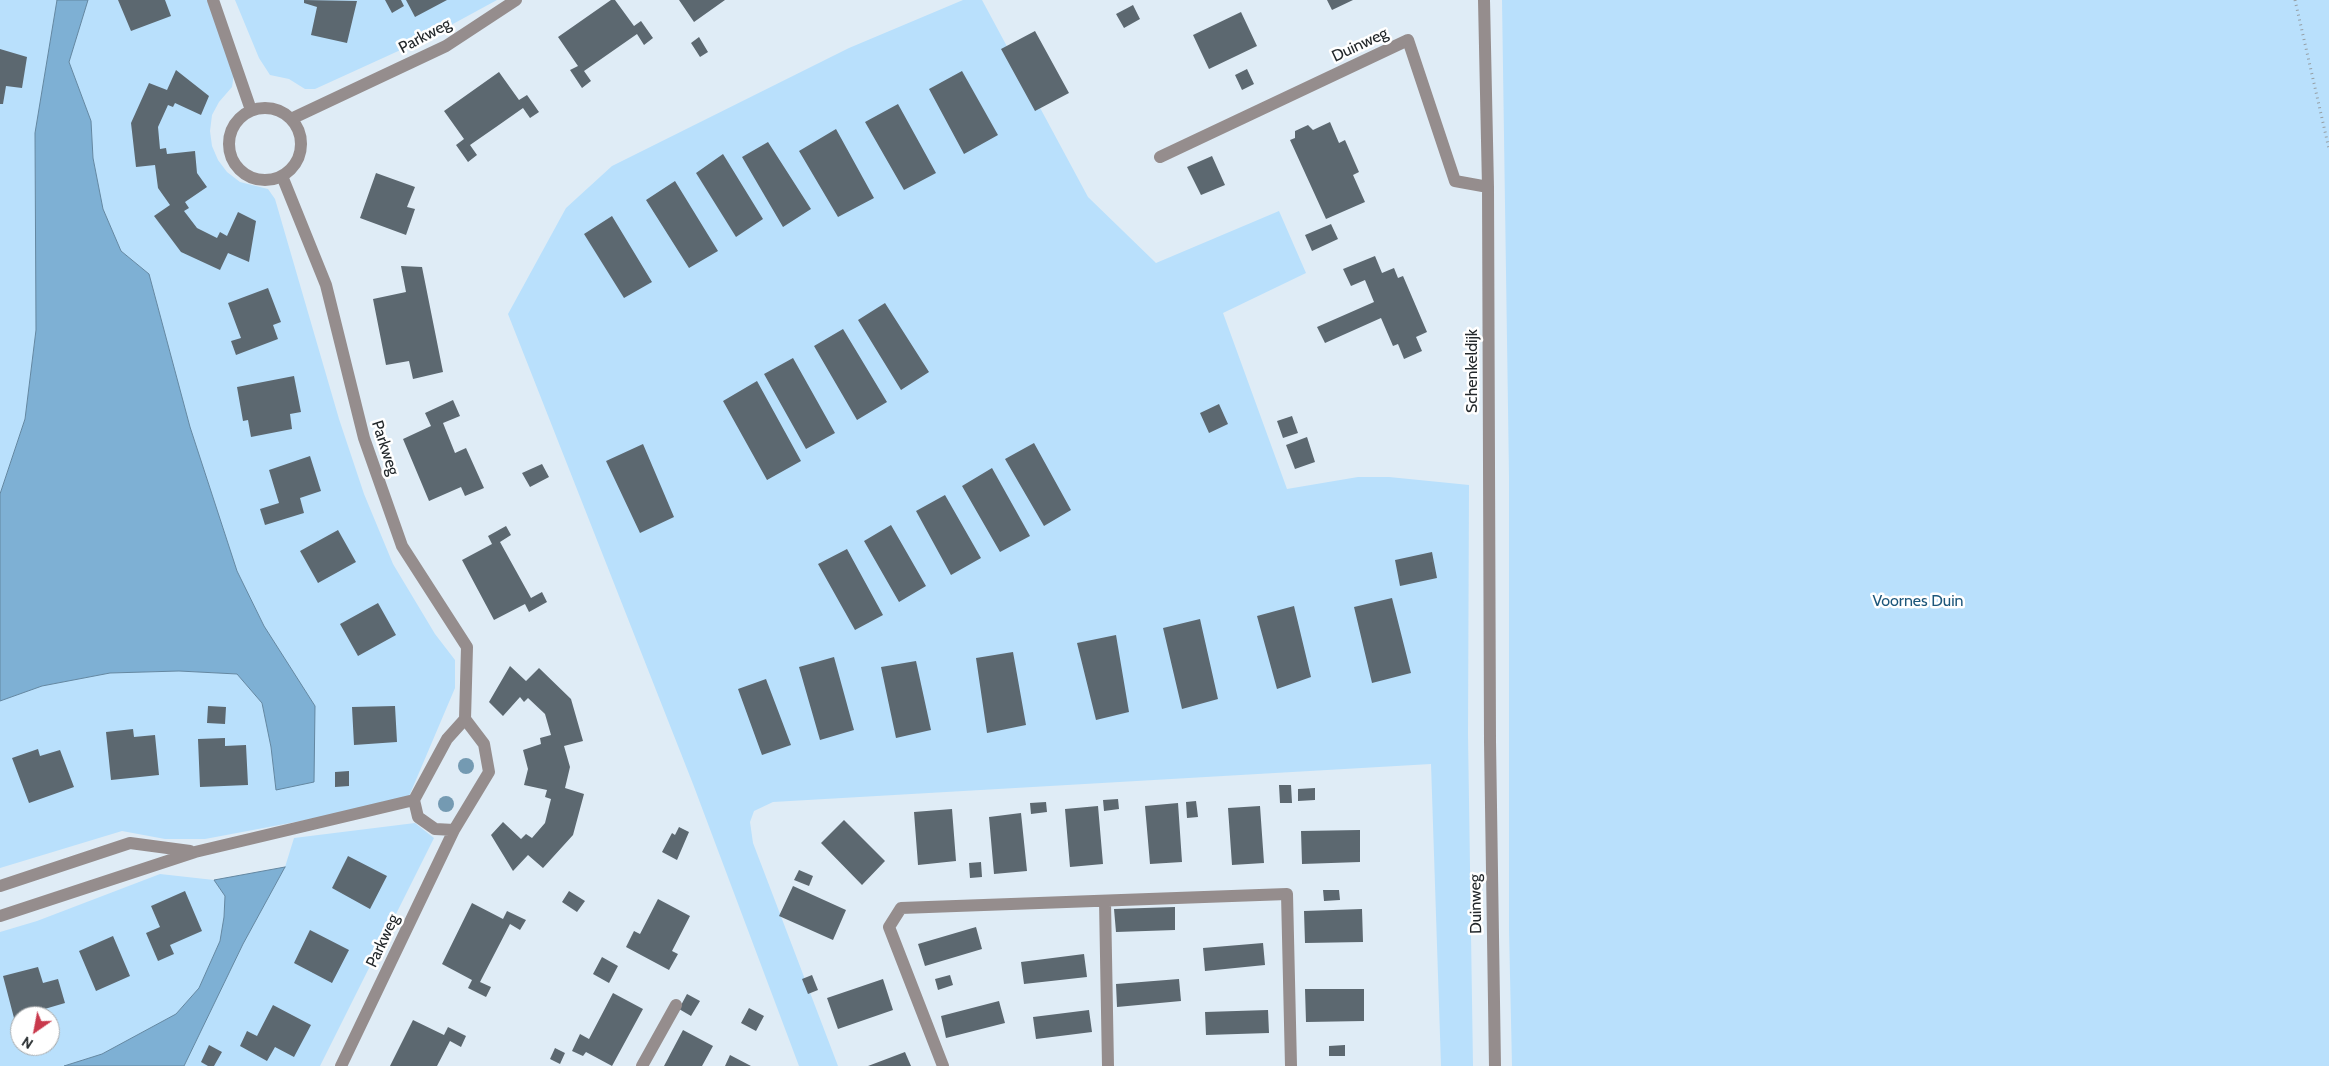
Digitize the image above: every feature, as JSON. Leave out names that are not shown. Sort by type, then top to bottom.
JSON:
[{"type":"street","points":[[213,0],[250,110]]},
{"type":"street","name":"Parkweg","points":[[291,119],[446,46],[516,0]]},
{"type":"street","name":"Schenkeldijk","points":[[1484,0],[1488,187],[1490,741]]},
{"type":"street","name":"Duinweg","points":[[1160,157],[1408,40],[1455,181],[1488,187]]},
{"type":"street","points":[[272,108],[283,112],[291,119],[298,128],[301,150],[297,161],[282,176],[270,180],[253,178],[239,169],[232,159],[229,148],[229,136],[233,126],[250,110],[272,108]]},
{"type":"street","name":"Parkweg","points":[[282,176],[326,286],[364,438],[402,546],[467,647],[465,719],[484,744],[488,772],[454,830],[341,1066]]},
{"type":"street","points":[[454,830],[435,829],[418,817],[414,800],[447,739],[465,719]]},
{"type":"street","name":"Duinweg","points":[[1490,741],[1495,1066]]},
{"type":"street","points":[[0,916],[195,852],[414,800]]},
{"type":"street","points":[[0,886],[130,843],[195,852]]},
{"type":"street","points":[[943,1066],[889,927],[901,908],[1287,894],[1291,1066]]},
{"type":"street","points":[[1105,901],[1108,1066]]},
{"type":"street","points":[[642,1066],[676,1004]]},
{"type":"path","points":[[2295,0],[2329,149]]},
{"type":"green space","points":[[0,0],[57,0],[35,133],[36,330],[25,419],[0,494]]},
{"type":"green space","points":[[88,0],[209,0],[234,74],[232,87],[219,102],[212,115],[210,131],[212,146],[218,160],[227,172],[240,182],[268,189],[275,199],[339,419],[364,494],[393,564],[435,634],[455,660],[455,688],[407,801],[205,839],[165,839],[122,831],[0,868],[0,701],[42,686],[110,673],[179,671],[237,674],[262,703],[271,747],[276,790],[315,706],[264,626],[237,571],[190,427],[149,274],[121,251],[103,209],[93,158],[91,121],[69,62]]},
{"type":"green space","points":[[235,0],[497,0],[429,37],[315,89],[305,89],[289,79],[270,75],[259,58]]},
{"type":"green space","points":[[963,0],[982,0],[1088,197],[1156,263],[1279,211],[1306,273],[1223,313],[1287,489],[1358,477],[1389,477],[1469,485],[1468,734],[1473,1066],[1441,1066],[1431,764],[773,802],[754,811],[750,822],[753,843],[838,1066],[799,1066],[693,784],[508,314],[566,208],[612,166],[849,48]]},
{"type":"green space","name":"Voornes Duin","points":[[1502,0],[2329,0],[2329,1066],[1512,1066],[1509,930],[1509,476]]},
{"type":"green space","points":[[415,823],[434,838],[320,1066],[184,1066],[243,944],[285,867],[294,838]]},
{"type":"green space","points":[[160,874],[214,880],[225,896],[220,941],[199,988],[176,1014],[102,1054],[64,1066],[0,1066],[0,932],[37,921]]},
{"type":"shaded area","points":[[57,0],[88,0],[69,62],[91,121],[93,158],[103,209],[121,251],[149,274],[190,427],[237,571],[264,626],[315,706],[314,782],[276,790],[271,747],[262,703],[237,674],[179,671],[110,673],[42,686],[0,701],[0,494],[25,419],[36,330],[35,133]]},
{"type":"shaded area","points":[[285,867],[243,944],[184,1066],[64,1066],[102,1054],[176,1014],[199,988],[220,941],[224,917],[225,896],[214,880]]},
{"type":"building","points":[[118,0],[165,0],[171,16],[131,31]]},
{"type":"building","points":[[304,0],[357,1],[347,43],[311,35],[317,7],[304,3]]},
{"type":"building","points":[[385,0],[401,0],[404,6],[392,13]]},
{"type":"building","points":[[406,0],[447,0],[415,17]]},
{"type":"building","points":[[611,0],[615,0],[634,26],[641,21],[653,38],[644,45],[637,34],[584,71],[591,81],[582,88],[570,70],[578,66],[558,37]]},
{"type":"building","points":[[679,0],[725,0],[694,22]]},
{"type":"building","points":[[1327,0],[1353,0],[1332,10]]},
{"type":"building","points":[[1133,5],[1140,19],[1124,28],[1116,14]]},
{"type":"building","points":[[1241,12],[1257,46],[1209,69],[1193,35]]},
{"type":"building","points":[[1035,31],[1069,93],[1035,111],[1001,49]]},
{"type":"building","points":[[699,37],[708,52],[700,57],[691,43]]},
{"type":"building","points":[[0,49],[27,57],[22,88],[6,86],[3,104],[0,104]]},
{"type":"building","points":[[1247,69],[1254,84],[1242,90],[1235,75]]},
{"type":"building","points":[[176,70],[209,96],[201,115],[175,103],[173,107],[168,105],[158,127],[160,149],[166,148],[167,154],[195,151],[197,173],[207,187],[185,202],[189,208],[184,211],[197,228],[217,238],[220,232],[227,236],[238,212],[256,221],[249,262],[228,253],[220,270],[181,252],[154,216],[170,205],[158,188],[155,165],[136,167],[131,123],[149,83],[167,90]]},
{"type":"building","points":[[962,71],[998,135],[964,154],[929,89]]},
{"type":"building","points":[[499,72],[519,100],[527,95],[539,112],[530,118],[523,108],[470,145],[477,155],[468,162],[456,145],[464,139],[444,111]]},
{"type":"building","points":[[898,104],[936,173],[904,190],[865,122]]},
{"type":"building","points":[[1330,122],[1339,143],[1345,140],[1359,172],[1353,175],[1365,202],[1326,219],[1290,140],[1295,138],[1295,131],[1308,125],[1313,130]]},
{"type":"building","points":[[836,129],[874,198],[838,217],[799,151]]},
{"type":"building","points":[[768,142],[811,209],[783,227],[742,157]]},
{"type":"building","points":[[723,154],[763,219],[736,237],[696,173]]},
{"type":"building","points":[[1212,156],[1225,185],[1201,195],[1187,167]]},
{"type":"building","points":[[376,173],[415,187],[407,207],[415,209],[406,235],[360,218]]},
{"type":"building","points":[[675,181],[718,251],[689,268],[646,200]]},
{"type":"building","points":[[612,216],[652,282],[624,298],[584,234]]},
{"type":"building","points":[[1331,224],[1338,239],[1312,251],[1305,235]]},
{"type":"building","points":[[1375,256],[1382,273],[1394,268],[1398,278],[1403,276],[1427,332],[1416,337],[1422,351],[1404,359],[1398,344],[1393,346],[1381,318],[1325,343],[1317,327],[1374,302],[1365,280],[1351,286],[1343,269]]},
{"type":"building","points":[[401,266],[422,267],[443,372],[413,379],[409,361],[386,365],[373,299],[406,292]]},
{"type":"building","points":[[268,288],[281,322],[273,325],[278,339],[236,355],[231,341],[241,338],[228,303]]},
{"type":"building","points":[[885,303],[929,372],[901,390],[858,320]]},
{"type":"building","points":[[843,329],[887,402],[857,420],[814,346]]},
{"type":"building","points":[[793,358],[835,433],[806,449],[764,374]]},
{"type":"building","points":[[294,376],[301,412],[290,414],[292,429],[251,437],[248,420],[243,421],[237,387]]},
{"type":"building","points":[[757,381],[801,461],[767,480],[723,401]]},
{"type":"building","points":[[453,400],[460,416],[443,423],[455,453],[466,448],[484,488],[465,496],[461,487],[429,501],[403,439],[431,426],[425,413]]},
{"type":"building","points":[[1219,404],[1228,424],[1209,433],[1200,413]]},
{"type":"building","points":[[1292,416],[1298,433],[1283,438],[1277,421]]},
{"type":"building","points":[[1307,437],[1315,462],[1295,469],[1286,445]]},
{"type":"building","points":[[1034,443],[1071,510],[1044,526],[1005,459]]},
{"type":"building","points":[[643,444],[674,517],[640,533],[606,461]]},
{"type":"building","points":[[310,456],[321,491],[300,498],[304,513],[265,525],[260,509],[279,503],[269,470]]},
{"type":"building","points":[[542,464],[549,477],[530,487],[522,473]]},
{"type":"building","points":[[992,468],[1030,536],[1000,552],[962,486]]},
{"type":"building","points":[[945,495],[981,558],[951,575],[916,511]]},
{"type":"building","points":[[891,525],[926,586],[899,602],[864,541]]},
{"type":"building","points":[[506,526],[511,535],[500,542],[531,598],[542,592],[547,602],[529,612],[525,604],[494,620],[462,560],[492,544],[488,536]]},
{"type":"building","points":[[338,530],[356,562],[318,583],[300,551]]},
{"type":"building","points":[[847,549],[883,615],[855,630],[818,564]]},
{"type":"building","points":[[1432,552],[1437,578],[1400,586],[1395,560]]},
{"type":"building","points":[[1392,598],[1411,673],[1372,683],[1354,607]]},
{"type":"building","points":[[378,603],[396,635],[358,656],[340,624]]},
{"type":"building","points":[[1294,606],[1311,677],[1277,689],[1257,616]]},
{"type":"building","points":[[1200,619],[1218,699],[1182,709],[1163,628]]},
{"type":"building","points":[[1116,635],[1129,712],[1096,720],[1077,643]]},
{"type":"building","points":[[1013,652],[1026,725],[987,733],[976,658]]},
{"type":"building","points":[[834,657],[854,730],[820,740],[799,667]]},
{"type":"building","points":[[916,661],[931,730],[896,738],[881,667]]},
{"type":"building","points":[[510,666],[526,681],[539,668],[571,699],[583,741],[564,746],[570,767],[565,788],[584,794],[573,835],[543,868],[528,855],[513,871],[491,835],[503,822],[521,839],[526,834],[532,838],[545,823],[551,799],[545,797],[547,790],[524,785],[528,769],[523,750],[541,744],[540,738],[551,735],[545,714],[528,698],[524,702],[520,697],[503,716],[489,702]]},
{"type":"building","points":[[766,679],[791,745],[762,755],[738,689]]},
{"type":"building","points":[[208,706],[226,707],[225,724],[207,723]]},
{"type":"building","points":[[395,706],[397,742],[354,745],[352,707]]},
{"type":"building","points":[[133,729],[134,737],[155,735],[159,775],[111,780],[106,732]]},
{"type":"building","points":[[225,738],[225,746],[246,745],[248,785],[200,787],[198,739]]},
{"type":"building","points":[[38,749],[40,756],[60,750],[74,787],[29,803],[12,758]]},
{"type":"building","points":[[349,771],[349,786],[335,787],[335,772]]},
{"type":"building","points":[[1279,785],[1291,785],[1292,803],[1280,803]]},
{"type":"building","points":[[1315,788],[1315,800],[1298,801],[1298,789]]},
{"type":"building","points":[[1118,799],[1119,809],[1104,811],[1103,800]]},
{"type":"building","points":[[1196,801],[1198,817],[1187,818],[1186,802]]},
{"type":"building","points":[[1046,802],[1047,812],[1031,814],[1030,803]]},
{"type":"building","points":[[1178,803],[1182,862],[1150,864],[1145,806]]},
{"type":"building","points":[[1098,806],[1103,864],[1070,867],[1065,809]]},
{"type":"building","points":[[1260,806],[1264,863],[1232,865],[1228,808]]},
{"type":"building","points":[[952,809],[956,861],[918,865],[914,812]]},
{"type":"building","points":[[1021,813],[1027,871],[994,874],[989,817]]},
{"type":"building","points":[[844,820],[885,861],[862,885],[821,843]]},
{"type":"building","points":[[679,827],[689,832],[677,860],[662,852],[672,833],[675,835]]},
{"type":"building","points":[[1360,830],[1360,862],[1302,864],[1301,831]]},
{"type":"building","points":[[348,856],[387,876],[370,909],[332,888]]},
{"type":"building","points":[[981,862],[982,877],[970,878],[969,863]]},
{"type":"building","points":[[799,870],[813,876],[809,886],[794,880]]},
{"type":"building","points":[[793,886],[846,910],[833,940],[779,916]]},
{"type":"building","points":[[1323,890],[1339,890],[1340,900],[1324,901]]},
{"type":"building","points":[[185,891],[202,931],[170,945],[174,954],[158,961],[146,933],[160,927],[151,906]]},
{"type":"building","points":[[569,891],[585,901],[577,912],[562,902]]},
{"type":"building","points":[[658,899],[690,916],[672,951],[678,954],[669,970],[626,947],[634,931],[640,934]]},
{"type":"building","points":[[472,903],[503,919],[507,911],[526,920],[520,930],[510,924],[480,982],[491,987],[486,997],[468,988],[472,980],[442,964]]},
{"type":"building","points":[[1175,907],[1175,930],[1116,932],[1114,909]]},
{"type":"building","points":[[1362,909],[1363,942],[1305,943],[1304,911]]},
{"type":"building","points":[[976,927],[982,949],[925,966],[918,944]]},
{"type":"building","points":[[310,930],[349,950],[332,983],[294,963]]},
{"type":"building","points":[[113,936],[130,976],[96,991],[79,951]]},
{"type":"building","points":[[1263,943],[1265,965],[1205,971],[1203,948]]},
{"type":"building","points":[[1084,954],[1087,977],[1024,984],[1021,962]]},
{"type":"building","points":[[602,957],[618,966],[609,983],[593,974]]},
{"type":"building","points":[[38,967],[43,983],[58,979],[65,1003],[55,1006],[11,1006],[3,976]]},
{"type":"building","points":[[812,975],[818,990],[808,994],[802,979]]},
{"type":"building","points":[[950,975],[953,985],[938,990],[935,979]]},
{"type":"building","points":[[883,979],[893,1010],[838,1029],[827,998]]},
{"type":"building","points":[[1179,979],[1181,1001],[1117,1007],[1116,984]]},
{"type":"building","points":[[1305,989],[1364,989],[1364,1021],[1306,1022]]},
{"type":"building","points":[[613,993],[643,1009],[612,1066],[586,1052],[583,1056],[572,1051],[580,1034],[589,1039]]},
{"type":"building","points":[[687,994],[700,1001],[691,1016],[679,1009]]},
{"type":"building","points":[[999,1001],[1005,1023],[946,1038],[941,1016]]},
{"type":"building","points":[[273,1005],[311,1025],[294,1057],[275,1047],[267,1061],[240,1046],[247,1031],[257,1036]]},
{"type":"building","points":[[749,1008],[764,1016],[756,1031],[741,1023]]},
{"type":"building","points":[[1089,1010],[1092,1032],[1036,1039],[1033,1017]]},
{"type":"building","points":[[1268,1010],[1269,1033],[1206,1035],[1205,1012]]},
{"type":"building","points":[[413,1020],[444,1035],[448,1027],[466,1036],[461,1047],[450,1041],[437,1066],[390,1066]]},
{"type":"building","points":[[683,1030],[713,1046],[702,1066],[664,1066]]},
{"type":"building","points":[[209,1045],[222,1052],[214,1066],[208,1066],[201,1062]]},
{"type":"building","points":[[1345,1045],[1345,1056],[1329,1056],[1329,1046]]},
{"type":"building","points":[[555,1048],[565,1053],[560,1064],[550,1059]]},
{"type":"building","points":[[905,1052],[911,1066],[868,1066]]},
{"type":"building","points":[[730,1055],[751,1066],[725,1066]]}]
